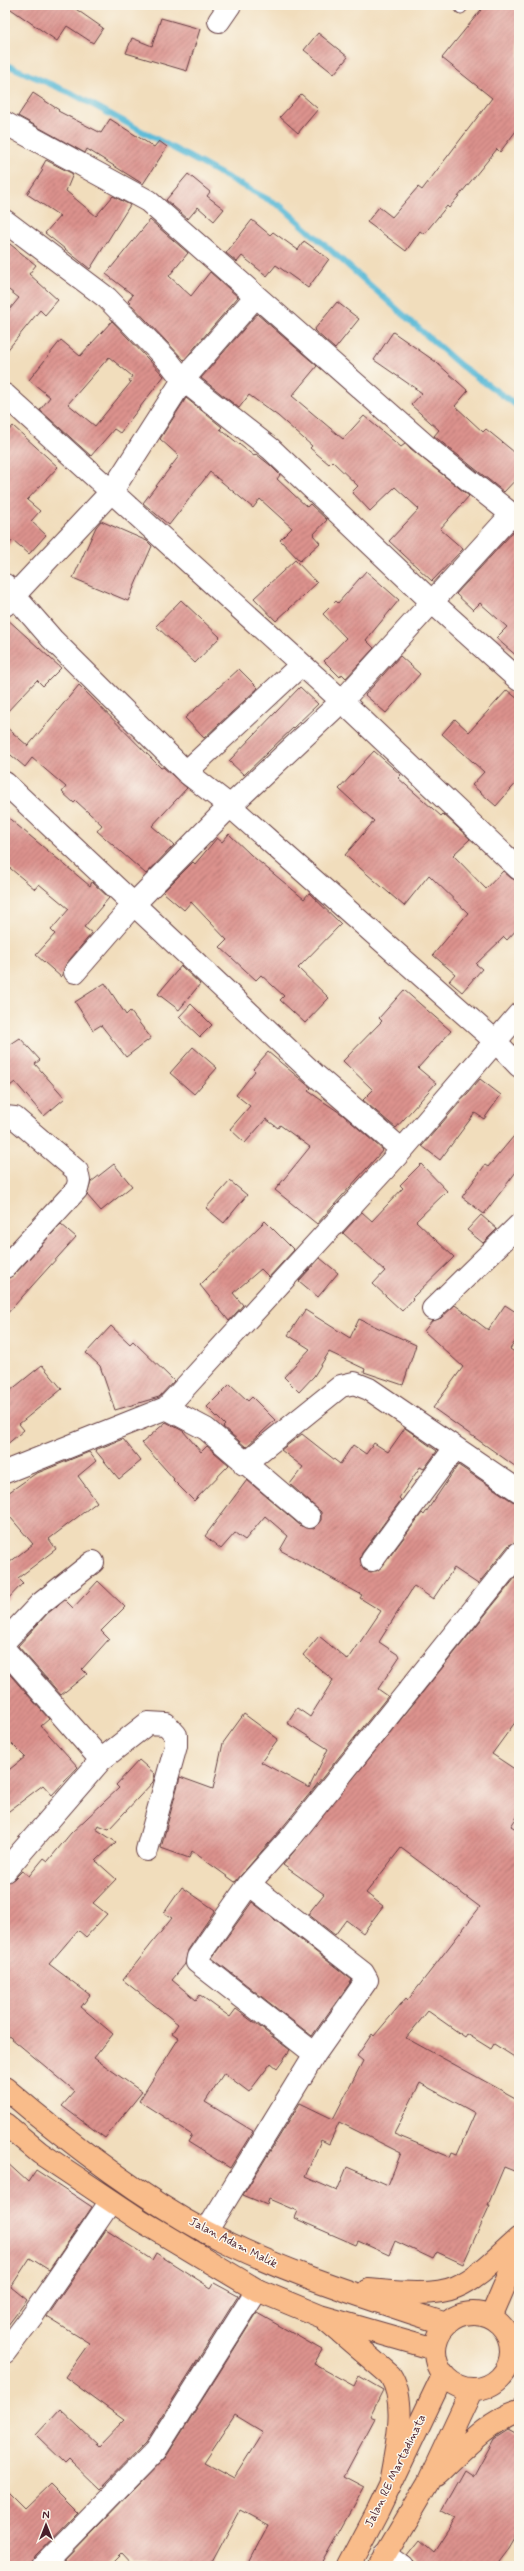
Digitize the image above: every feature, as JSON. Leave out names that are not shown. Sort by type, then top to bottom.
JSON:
[{"type":"main road","name":"Jalan Adam Malik","points":[[5,2088],[37,2116],[132,2187],[206,2232],[284,2268],[341,2289],[446,2324]]},
{"type":"main road","name":"Jalan Adam Malik","points":[[5,2124],[40,2153],[111,2201],[257,2290],[320,2316],[435,2349]]},
{"type":"main road","points":[[341,2289],[408,2293],[445,2291],[469,2280],[519,2238]]},
{"type":"main road","points":[[491,2317],[519,2252]]},
{"type":"main road","points":[[467,2313],[491,2317],[501,2324],[514,2336],[510,2360],[512,2373],[485,2388],[472,2390],[456,2385],[443,2375],[437,2363],[435,2349],[440,2332],[446,2324],[455,2317],[467,2313]]},
{"type":"main road","points":[[320,2316],[390,2375],[395,2383],[398,2417],[389,2485]]},
{"type":"main road","name":"Jalan RE Martadinata","points":[[348,2566],[443,2375]]},
{"type":"main road","points":[[389,2562],[472,2390]]},
{"type":"main road","points":[[428,2483],[485,2428],[505,2416],[519,2411]]},
{"type":"street","points":[[5,123],[148,201],[432,451],[515,517],[432,602],[342,701],[230,806],[134,904],[75,972]]},
{"type":"street","points":[[5,221],[107,298],[169,362],[183,380],[272,449],[432,602],[519,680]]},
{"type":"street","points":[[256,296],[183,380],[112,491],[8,595],[186,772],[230,806],[494,1040],[519,1066]]},
{"type":"street","points":[[5,395],[342,701],[519,869]]},
{"type":"street","points":[[186,772],[301,665]]},
{"type":"street","points":[[5,783],[314,1074],[402,1150]]},
{"type":"street","points":[[5,1472],[166,1408],[402,1150],[494,1040],[519,1014]]},
{"type":"street","points":[[5,1117],[15,1118],[77,1171],[79,1181],[77,1188],[5,1267]]},
{"type":"street","points":[[433,1308],[519,1225]]},
{"type":"street","points":[[244,1464],[341,1386],[348,1383],[369,1388],[455,1448],[519,1490]]},
{"type":"street","points":[[166,1408],[206,1428],[244,1464],[309,1517]]},
{"type":"street","points":[[372,1560],[455,1448]]},
{"type":"street","points":[[315,2054],[197,1962],[198,1957],[249,1884],[292,1836],[519,1553]]},
{"type":"street","points":[[5,1641],[40,1604],[93,1562]]},
{"type":"street","points":[[5,1650],[101,1760]]},
{"type":"street","points":[[5,1871],[101,1760],[148,1724],[166,1724],[176,1735],[176,1746],[147,1850]]},
{"type":"street","points":[[206,2232],[315,2054],[364,1986],[366,1976],[299,1921],[249,1884]]},
{"type":"street","points":[[5,2352],[33,2315],[111,2201]]},
{"type":"street","points":[[43,2566],[156,2450],[257,2290]]},
{"type":"building","points":[[5,5],[70,5],[103,28],[93,43],[67,26],[57,41]]},
{"type":"building","points":[[485,5],[519,5],[519,127],[500,152],[497,149],[449,208],[447,206],[424,234],[420,231],[406,251],[367,222],[379,207],[392,217],[418,187],[422,190],[492,98],[442,58]]},
{"type":"building","points":[[161,18],[200,29],[187,71],[126,53],[132,38],[152,46]]},
{"type":"building","points":[[318,33],[348,57],[334,74],[304,50]]},
{"type":"building","points":[[33,93],[59,110],[58,111],[101,133],[110,119],[154,147],[159,141],[167,147],[143,184],[87,149],[85,153],[18,116]]},
{"type":"building","points":[[301,94],[318,109],[298,133],[280,117]]},
{"type":"building","points":[[46,160],[73,174],[66,191],[96,216],[113,196],[130,205],[90,269],[45,233],[60,216],[27,194],[43,170],[41,169]]},
{"type":"building","points":[[188,174],[210,192],[207,196],[224,209],[214,221],[198,207],[188,219],[166,200]]},
{"type":"building","points":[[150,220],[188,253],[169,276],[191,296],[210,272],[238,297],[184,360],[128,301],[133,295],[106,274]]},
{"type":"building","points":[[252,220],[270,235],[273,232],[298,250],[304,241],[329,259],[308,288],[276,265],[267,276],[242,256],[237,262],[226,253]]},
{"type":"building","points":[[5,240],[36,265],[29,274],[58,300],[45,315],[40,310],[5,353],[5,315],[19,298],[5,287]]},
{"type":"building","points":[[337,302],[359,319],[335,349],[314,330]]},
{"type":"building","points":[[257,314],[317,366],[292,396],[343,439],[364,416],[401,447],[405,444],[469,496],[440,529],[463,549],[432,581],[389,541],[419,509],[395,487],[370,511],[352,492],[358,486],[332,461],[329,464],[310,448],[312,446],[278,416],[249,395],[239,408],[201,378]]},
{"type":"building","points":[[112,321],[164,376],[120,433],[114,429],[91,456],[40,410],[50,397],[29,380],[61,340],[80,356]],"holes":[[[109,357],[132,376],[129,381],[131,382],[95,426],[68,404]]]},
{"type":"building","points":[[393,332],[436,362],[468,391],[455,406],[483,432],[486,429],[519,456],[519,476],[504,492],[434,436],[439,430],[411,405],[422,393],[374,360]]},
{"type":"building","points":[[186,398],[222,427],[220,429],[254,456],[256,454],[270,465],[280,475],[277,479],[307,507],[310,504],[327,520],[313,535],[320,543],[300,561],[280,540],[292,528],[260,499],[253,508],[210,472],[169,525],[143,503],[179,456],[160,439]]},
{"type":"building","points":[[13,426],[58,467],[27,500],[40,511],[31,521],[46,535],[29,554],[13,540],[5,549],[5,435]]},
{"type":"building","points":[[101,521],[147,541],[152,546],[128,601],[73,578],[96,527]]},
{"type":"building","points":[[514,531],[519,536],[519,658],[496,638],[507,627],[480,603],[473,610],[456,594]]},
{"type":"building","points":[[295,560],[317,583],[276,621],[254,598]]},
{"type":"building","points":[[366,571],[399,600],[366,640],[374,648],[346,678],[342,674],[340,677],[324,661],[346,638],[323,614],[336,601],[338,603]]},
{"type":"building","points":[[181,600],[220,637],[195,663],[156,626]]},
{"type":"building","points":[[5,617],[61,668],[43,686],[37,680],[5,714]]},
{"type":"building","points":[[400,656],[420,674],[386,713],[365,695]]},
{"type":"building","points":[[239,669],[258,688],[204,738],[185,718]]},
{"type":"building","points":[[79,685],[161,768],[163,767],[187,788],[152,826],[174,845],[146,874],[97,831],[102,825],[76,801],[74,803],[62,792],[66,787],[32,758],[25,767],[5,750],[5,726],[28,746]]},
{"type":"building","points":[[300,687],[318,704],[244,775],[229,761]]},
{"type":"building","points":[[507,690],[519,700],[519,780],[496,806],[472,785],[484,772],[442,734],[455,719],[469,732]]},
{"type":"building","points":[[374,751],[401,775],[398,778],[441,816],[443,814],[470,839],[453,855],[486,889],[503,871],[511,878],[519,881],[519,927],[507,940],[504,937],[476,964],[482,969],[462,992],[449,981],[455,974],[433,955],[468,913],[429,875],[404,906],[345,855],[374,821],[339,789]]},
{"type":"building","points":[[5,815],[90,886],[92,882],[109,898],[84,927],[92,933],[66,964],[61,977],[36,955],[55,934],[51,930],[69,909],[39,884],[35,889],[5,864]]},
{"type":"building","points":[[229,834],[251,855],[304,899],[309,893],[341,924],[298,968],[329,998],[305,1023],[280,1000],[284,996],[261,975],[256,980],[220,947],[227,940],[191,902],[184,910],[163,892],[193,862],[195,864],[217,838],[222,842]]},
{"type":"building","points":[[181,966],[200,984],[179,1010],[158,994]]},
{"type":"building","points":[[105,983],[126,1015],[130,1011],[151,1038],[126,1057],[101,1025],[93,1030],[75,1002]]},
{"type":"building","points":[[404,990],[451,1031],[418,1068],[436,1083],[396,1128],[363,1100],[373,1090],[343,1061],[382,1021],[379,1018]]},
{"type":"building","points":[[191,1004],[212,1025],[200,1037],[179,1017]]},
{"type":"building","points":[[20,1038],[40,1060],[35,1064],[65,1098],[44,1116],[15,1082],[5,1090],[5,1048]]},
{"type":"building","points":[[193,1047],[217,1068],[194,1094],[170,1073]]},
{"type":"building","points":[[268,1052],[311,1088],[308,1091],[343,1115],[383,1150],[317,1224],[275,1190],[310,1147],[280,1125],[278,1128],[266,1119],[245,1143],[230,1129],[250,1106],[236,1095],[255,1071],[253,1069]]},
{"type":"building","points":[[480,1079],[501,1095],[484,1119],[475,1113],[440,1160],[422,1146]]},
{"type":"building","points":[[519,1130],[519,1168],[484,1214],[462,1197],[485,1165],[488,1167]]},
{"type":"building","points":[[114,1164],[132,1186],[101,1211],[87,1195],[91,1182]]},
{"type":"building","points":[[421,1164],[447,1191],[416,1221],[454,1257],[412,1298],[413,1299],[402,1311],[373,1284],[385,1271],[343,1233],[362,1212],[372,1221],[403,1188],[400,1185]]},
{"type":"building","points":[[230,1181],[247,1195],[224,1223],[206,1208]]},
{"type":"building","points":[[481,1215],[497,1229],[483,1243],[467,1230]]},
{"type":"building","points":[[265,1221],[294,1250],[269,1277],[261,1269],[233,1293],[243,1305],[229,1321],[200,1285]]},
{"type":"building","points":[[61,1224],[76,1237],[5,1316],[5,1279],[14,1275]]},
{"type":"building","points":[[320,1258],[338,1273],[318,1297],[299,1281]]},
{"type":"building","points":[[455,1305],[488,1330],[505,1305],[519,1314],[519,1336],[510,1349],[519,1355],[519,1469],[433,1408],[463,1367],[424,1331],[432,1321],[441,1318]]},
{"type":"building","points":[[305,1310],[350,1338],[359,1319],[416,1345],[403,1385],[364,1372],[365,1369],[329,1352],[314,1376],[299,1392],[284,1377],[310,1349],[288,1335]]},
{"type":"building","points":[[111,1326],[130,1344],[133,1341],[174,1381],[159,1397],[115,1410],[100,1366],[86,1353]]},
{"type":"building","points":[[42,1365],[62,1389],[19,1424],[24,1430],[5,1446],[5,1395]]},
{"type":"building","points":[[230,1384],[248,1401],[252,1397],[275,1420],[246,1447],[223,1427],[225,1425],[207,1407]]},
{"type":"building","points":[[166,1422],[183,1431],[201,1452],[207,1446],[229,1465],[194,1501],[173,1480],[174,1479],[142,1443]]},
{"type":"building","points":[[405,1428],[437,1451],[424,1469],[420,1467],[399,1498],[401,1500],[362,1553],[360,1559],[364,1570],[371,1572],[382,1567],[422,1513],[424,1515],[458,1465],[512,1501],[519,1503],[519,1541],[509,1545],[478,1584],[454,1568],[433,1599],[414,1586],[379,1642],[400,1656],[378,1689],[388,1696],[282,1828],[235,1882],[192,1851],[189,1858],[161,1848],[180,1777],[213,1789],[223,1743],[244,1714],[278,1739],[261,1762],[309,1788],[328,1749],[287,1723],[297,1708],[310,1717],[333,1680],[303,1655],[319,1636],[348,1660],[381,1611],[360,1598],[362,1595],[280,1550],[288,1536],[265,1516],[245,1540],[235,1533],[221,1549],[205,1536],[247,1480],[301,1526],[314,1529],[321,1520],[321,1512],[290,1484],[303,1467],[281,1450],[302,1434],[340,1464],[353,1445],[366,1454],[374,1443],[388,1452]]},
{"type":"building","points":[[123,1439],[141,1461],[119,1479],[95,1450]]},
{"type":"building","points":[[89,1452],[96,1461],[78,1476],[97,1502],[49,1539],[56,1549],[18,1578],[23,1583],[5,1602],[5,1566],[33,1544],[5,1511],[5,1495],[35,1474]]},
{"type":"building","points":[[519,1573],[519,1717],[492,1754],[519,1772],[519,1814],[511,1826],[519,1831],[519,2060],[494,2044],[491,2049],[467,2034],[465,2037],[428,2011],[406,2038],[519,2100],[519,2173],[504,2167],[488,2205],[490,2205],[463,2264],[437,2252],[433,2259],[395,2241],[389,2255],[358,2241],[356,2245],[294,2218],[297,2211],[269,2199],[267,2205],[243,2195],[300,2103],[333,2119],[363,2061],[357,2056],[372,2034],[374,2036],[406,1998],[408,2000],[480,1907],[401,1848],[366,1893],[383,1906],[363,1933],[346,1920],[335,1935],[308,1914],[324,1894],[283,1865]],"holes":[[[420,2083],[475,2113],[457,2154],[452,2152],[450,2157],[394,2134]],[[339,2122],[401,2153],[388,2185],[347,2167],[337,2191],[305,2177],[321,2140],[329,2144]]]},
{"type":"building","points":[[98,1581],[125,1607],[101,1631],[109,1639],[82,1669],[87,1674],[61,1695],[18,1646],[48,1613],[65,1600],[73,1608]]},
{"type":"building","points":[[5,1669],[49,1719],[41,1726],[78,1767],[52,1795],[43,1785],[5,1814],[5,1773],[25,1757],[5,1737]]},
{"type":"building","points":[[139,1760],[155,1774],[153,1782],[109,1829],[98,1825],[96,1829],[116,1842],[96,1861],[116,1879],[93,1903],[107,1914],[86,1937],[78,1930],[49,1964],[90,1995],[81,2007],[113,2034],[94,2058],[142,2092],[105,2138],[62,2106],[75,2091],[5,2033],[5,1883],[14,1879],[22,1871],[29,1876],[44,1858],[48,1861],[71,1833],[119,1788],[116,1785]]},
{"type":"building","points":[[182,1887],[215,1910],[188,1950],[185,1964],[172,1980],[196,2000],[200,1995],[230,2017],[236,2009],[290,2050],[277,2068],[271,2063],[249,2092],[224,2073],[205,2102],[253,2131],[230,2168],[188,2142],[192,2135],[139,2101],[179,2038],[172,2033],[178,2024],[123,1980],[172,1918],[164,1913]]},
{"type":"building","points":[[252,1902],[352,1980],[312,2036],[212,1958]]},
{"type":"building","points":[[5,2161],[28,2182],[36,2170],[92,2207],[49,2270],[30,2258],[11,2287],[27,2300],[5,2329]]},
{"type":"building","points":[[106,2230],[152,2260],[156,2253],[211,2288],[214,2283],[238,2296],[146,2442],[100,2489],[69,2459],[65,2463],[36,2435],[60,2409],[99,2446],[124,2420],[65,2377],[89,2343],[47,2317]]},
{"type":"building","points":[[257,2313],[322,2350],[314,2364],[354,2386],[359,2376],[383,2390],[370,2416],[375,2418],[344,2476],[365,2487],[321,2566],[247,2566],[268,2525],[240,2510],[210,2566],[135,2566],[123,2553],[110,2566],[60,2566],[166,2457]],"holes":[[[235,2415],[263,2432],[234,2478],[204,2462]]]},
{"type":"building","points":[[508,2430],[519,2436],[519,2532],[509,2549],[496,2566],[418,2566],[407,2555],[419,2540],[433,2552],[455,2518],[442,2511],[465,2470],[474,2476],[494,2439]]},
{"type":"building","points":[[50,2484],[78,2512],[34,2557],[31,2566],[5,2566],[5,2490],[24,2509]]},
{"type":"waterway","points":[[5,64],[73,94],[282,207],[460,365],[519,407]]}]
